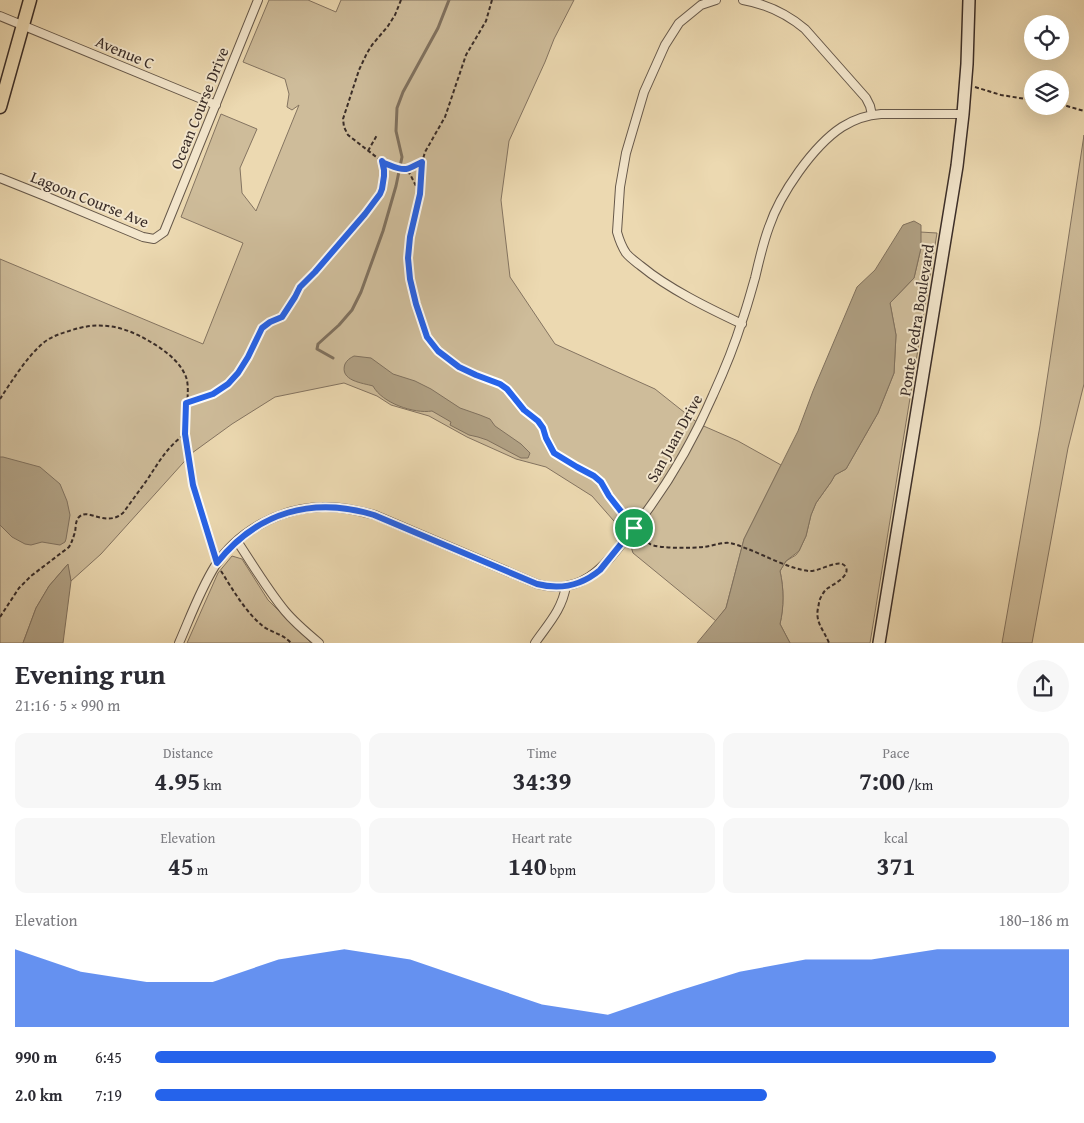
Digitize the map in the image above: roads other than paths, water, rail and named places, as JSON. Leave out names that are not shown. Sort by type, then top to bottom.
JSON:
[{"type":"main road","points":[[0,107],[30,0]]},
{"type":"street","name":"Ocean Course Drive","points":[[167,227],[258,0]]},
{"type":"street","points":[[716,0],[701,5],[679,23],[665,45],[644,92],[626,153],[621,179],[617,232],[627,254],[648,272],[680,292],[742,324]]},
{"type":"street","points":[[743,0],[767,6],[782,13],[805,29],[866,98],[872,115]]},
{"type":"street","name":"Ponte Vedra Boulevard","points":[[879,643],[957,166],[967,64],[968,0]]},
{"type":"street","name":"Avenue C","points":[[0,16],[216,105]]},
{"type":"street","name":"San Juan Drive","points":[[179,643],[208,579],[226,552],[253,528],[285,513],[312,508],[340,507],[374,515],[537,584],[552,587],[566,586],[581,582],[594,574],[615,552],[668,481],[713,397],[742,324],[768,227],[778,205],[800,171],[831,135],[855,120],[881,114],[963,114]]},
{"type":"street","name":"Lagoon Course Ave","points":[[0,178],[143,237],[154,239],[164,232],[167,227]]},
{"type":"street","points":[[237,541],[268,588],[287,612],[319,643]]},
{"type":"street","points":[[534,643],[560,608],[566,586]]},
{"type":"waterway","points":[[333,358],[317,349],[318,344],[352,310],[361,292],[383,231],[402,157],[396,131],[397,108],[403,92],[438,28],[449,0]]}]
